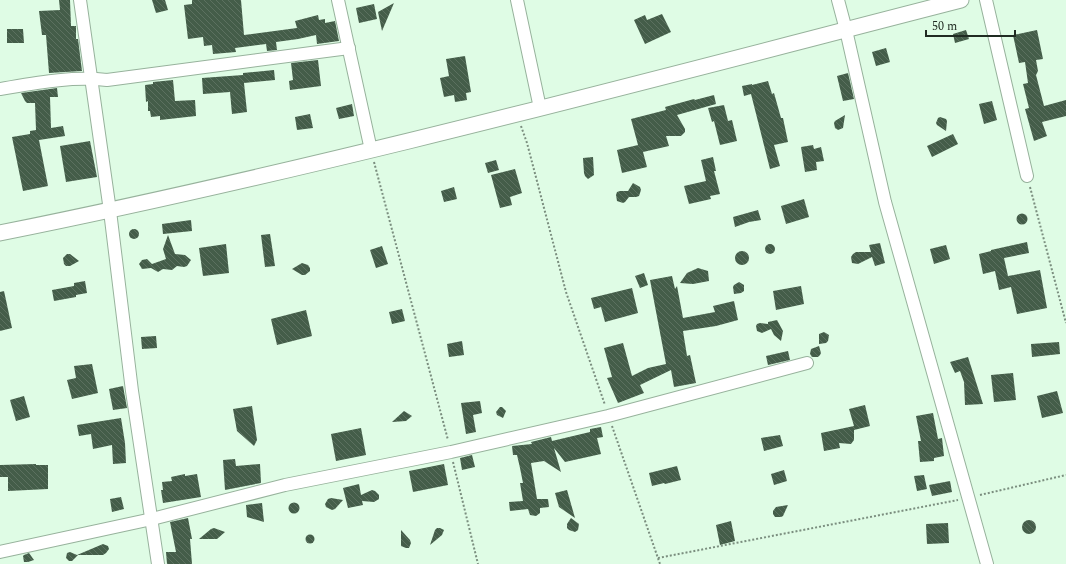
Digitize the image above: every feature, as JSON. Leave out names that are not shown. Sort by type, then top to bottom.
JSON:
[{"type":"main road","points":[[0,233],[110,211],[371,150],[961,0]]},
{"type":"street","points":[[80,0],[110,211],[132,390],[158,564]]},
{"type":"street","points":[[338,0],[371,150]]},
{"type":"street","points":[[517,0],[540,108]]},
{"type":"street","points":[[838,0],[885,202],[987,564]]},
{"type":"street","points":[[986,0],[1027,176]]},
{"type":"street","points":[[0,89],[57,80],[91,78],[107,80],[349,48]]},
{"type":"street","points":[[0,552],[152,519],[285,485],[451,452],[608,416],[807,363]]},
{"type":"path","points":[[516,114],[527,143],[566,292],[660,564]]},
{"type":"path","points":[[371,150],[451,452],[478,564]]},
{"type":"path","points":[[1027,176],[1066,323]]},
{"type":"path","points":[[658,558],[969,498],[1066,475]]},
{"type":"building","points":[[59,0],[70,0],[71,26],[76,26],[76,39],[78,39],[82,71],[49,73],[46,35],[42,35],[39,11],[60,10]]},
{"type":"building","points":[[152,0],[165,0],[168,10],[156,13]]},
{"type":"building","points":[[192,0],[241,0],[244,35],[297,28],[295,21],[318,15],[319,20],[325,19],[325,23],[335,21],[339,41],[317,44],[316,35],[276,42],[277,50],[267,51],[266,44],[235,48],[236,52],[213,54],[212,45],[204,46],[203,37],[188,39],[184,5],[192,4]]},
{"type":"building","points":[[394,3],[382,31],[378,12]]},
{"type":"building","points":[[374,4],[377,19],[359,23],[356,8]]},
{"type":"building","points":[[662,14],[671,32],[645,44],[634,20],[645,15],[647,20]]},
{"type":"building","points":[[7,29],[23,29],[24,43],[7,43]]},
{"type":"building","points":[[966,30],[969,39],[955,43],[953,34]]},
{"type":"building","points":[[1037,30],[1043,59],[1036,60],[1038,71],[1036,75],[1044,106],[1066,100],[1066,116],[1042,122],[1047,136],[1034,141],[1025,109],[1029,108],[1023,84],[1028,83],[1025,62],[1019,63],[1013,35]]},
{"type":"building","points":[[886,48],[890,62],[876,66],[872,52]]},
{"type":"building","points":[[465,56],[471,92],[466,93],[467,100],[455,102],[454,95],[444,97],[440,78],[449,76],[446,59]]},
{"type":"building","points":[[318,60],[321,86],[290,90],[289,81],[293,80],[291,63]]},
{"type":"building","points":[[274,70],[275,80],[244,83],[247,112],[232,114],[230,92],[203,94],[202,78],[243,75],[243,73]]},
{"type":"building","points":[[848,73],[854,99],[843,101],[837,76]]},
{"type":"building","points":[[173,80],[175,101],[195,100],[196,116],[160,120],[160,116],[151,117],[150,111],[148,111],[148,101],[146,102],[145,85],[153,84],[153,82]]},
{"type":"building","points":[[768,81],[772,94],[774,93],[781,118],[783,118],[788,142],[774,145],[780,166],[770,169],[751,94],[744,96],[742,86]]},
{"type":"building","points":[[57,88],[58,97],[50,97],[51,128],[63,126],[65,136],[39,140],[48,186],[23,191],[12,137],[30,134],[30,131],[36,130],[35,103],[27,103],[21,93]]},
{"type":"building","points":[[714,95],[716,104],[677,115],[685,129],[685,132],[681,136],[666,136],[669,146],[643,152],[647,167],[622,173],[617,150],[638,145],[631,119],[666,110],[665,107]]},
{"type":"building","points":[[992,101],[997,120],[984,124],[979,104]]},
{"type":"building","points":[[352,104],[354,116],[339,119],[336,108]]},
{"type":"building","points":[[724,105],[728,121],[732,120],[737,141],[720,145],[714,121],[712,122],[708,108]]},
{"type":"building","points":[[310,114],[313,128],[297,130],[295,117]]},
{"type":"building","points":[[845,115],[843,128],[838,130],[835,128],[834,123]]},
{"type":"building","points":[[940,117],[946,119],[947,121],[946,131],[936,123]]},
{"type":"building","points":[[953,134],[958,144],[932,157],[927,146]]},
{"type":"building","points":[[90,141],[97,177],[66,182],[60,146]]},
{"type":"building","points":[[813,145],[814,149],[821,147],[824,161],[816,162],[817,170],[805,172],[801,147]]},
{"type":"building","points":[[593,157],[594,175],[588,179],[584,173],[583,158]]},
{"type":"building","points":[[713,157],[716,171],[714,171],[720,194],[710,196],[711,199],[689,204],[684,186],[706,181],[701,160]]},
{"type":"building","points":[[496,160],[499,170],[488,173],[485,163]]},
{"type":"building","points":[[515,169],[522,193],[510,197],[512,205],[500,208],[491,175]]},
{"type":"building","points":[[633,183],[640,187],[641,190],[639,196],[629,197],[623,203],[617,201],[617,192],[628,191]]},
{"type":"building","points":[[454,187],[457,199],[444,202],[441,191]]},
{"type":"building","points":[[804,199],[809,217],[786,224],[781,206]]},
{"type":"building","points":[[758,210],[761,220],[735,227],[733,217]]},
{"type":"building","points":[[1022,213],[1026,215],[1028,219],[1026,223],[1022,225],[1018,223],[1016,219],[1018,215]]},
{"type":"building","points":[[191,220],[192,231],[163,234],[162,224]]},
{"type":"building","points":[[132,229],[136,229],[138,230],[138,238],[132,239],[129,236],[129,232]]},
{"type":"building","points":[[270,234],[275,266],[265,267],[261,235]]},
{"type":"building","points":[[168,235],[175,254],[185,255],[191,260],[187,266],[177,266],[172,270],[163,269],[158,272],[151,268],[142,269],[139,264],[142,260],[147,259],[152,264],[166,259],[163,249]]},
{"type":"building","points":[[1027,242],[1029,253],[1004,258],[1008,276],[1040,270],[1047,308],[1017,314],[1011,287],[999,290],[995,271],[983,274],[979,254]]},
{"type":"building","points":[[880,243],[885,263],[875,266],[872,257],[858,264],[852,263],[851,257],[853,254],[856,252],[871,252],[869,245]]},
{"type":"building","points":[[226,244],[229,273],[203,276],[199,248]]},
{"type":"building","points":[[768,244],[772,244],[774,245],[774,253],[768,254],[765,251],[765,247]]},
{"type":"building","points":[[946,245],[950,259],[934,264],[930,249]]},
{"type":"building","points":[[382,246],[388,264],[376,268],[370,250]]},
{"type":"building","points":[[742,251],[747,253],[749,258],[747,263],[742,265],[737,263],[735,258],[737,253]]},
{"type":"building","points":[[67,254],[70,254],[79,261],[70,266],[66,266],[63,258]]},
{"type":"building","points":[[302,263],[308,265],[310,268],[310,271],[305,275],[302,275],[292,269]]},
{"type":"building","points":[[698,268],[708,271],[709,281],[693,284],[680,283],[687,273]]},
{"type":"building","points":[[644,273],[648,285],[640,288],[635,276]]},
{"type":"building","points":[[672,276],[675,289],[677,286],[683,318],[715,312],[713,306],[734,301],[738,320],[716,326],[683,331],[687,356],[690,355],[696,383],[674,387],[671,370],[640,385],[644,393],[618,403],[607,378],[612,377],[604,348],[623,343],[632,376],[648,368],[666,364],[650,280]]},
{"type":"building","points":[[85,281],[87,293],[76,295],[76,297],[54,301],[52,290],[74,286],[74,283]]},
{"type":"building","points":[[739,282],[744,285],[744,291],[734,294],[733,287]]},
{"type":"building","points":[[801,286],[804,304],[776,310],[773,291]]},
{"type":"building","points":[[632,288],[638,313],[605,322],[601,307],[594,309],[591,298]]},
{"type":"building","points":[[4,291],[12,328],[0,331],[0,292]]},
{"type":"building","points":[[402,309],[405,321],[392,324],[389,312]]},
{"type":"building","points":[[306,310],[312,336],[277,345],[271,319]]},
{"type":"building","points":[[777,320],[783,331],[781,341],[774,335],[771,329],[762,333],[757,331],[757,324],[768,324],[768,322]]},
{"type":"building","points":[[824,332],[829,335],[828,341],[826,343],[819,344],[819,334]]},
{"type":"building","points":[[156,336],[157,348],[142,349],[141,337]]},
{"type":"building","points":[[462,341],[464,355],[449,357],[447,344]]},
{"type":"building","points":[[1059,342],[1060,354],[1032,357],[1031,344]]},
{"type":"building","points":[[819,346],[821,353],[820,355],[818,357],[812,357],[810,354],[811,349]]},
{"type":"building","points":[[788,351],[790,360],[768,365],[766,356]]},
{"type":"building","points":[[968,357],[983,404],[965,405],[964,382],[960,371],[955,373],[950,362]]},
{"type":"building","points":[[92,364],[98,393],[72,399],[67,380],[76,378],[74,366]]},
{"type":"building","points":[[1013,373],[1016,400],[994,402],[991,375]]},
{"type":"building","points":[[123,386],[127,408],[113,410],[109,389]]},
{"type":"building","points":[[1057,391],[1063,413],[1042,418],[1037,396]]},
{"type":"building","points":[[24,396],[30,417],[16,421],[10,400]]},
{"type":"building","points":[[480,401],[482,413],[473,415],[476,432],[466,434],[461,403]]},
{"type":"building","points":[[865,405],[870,426],[854,430],[854,440],[851,444],[839,443],[840,448],[824,451],[821,433],[854,426],[849,409]]},
{"type":"building","points":[[252,406],[257,440],[254,446],[237,431],[233,409]]},
{"type":"building","points":[[500,407],[506,411],[503,418],[497,415],[496,412]]},
{"type":"building","points":[[404,411],[412,416],[406,421],[392,422]]},
{"type":"building","points":[[933,413],[938,439],[942,438],[944,456],[934,458],[934,461],[920,462],[918,441],[921,441],[916,416]]},
{"type":"building","points":[[121,418],[125,443],[126,463],[113,464],[112,445],[93,449],[91,434],[79,436],[77,425]]},
{"type":"building","points":[[601,427],[603,437],[597,438],[601,454],[565,462],[554,448],[561,472],[544,461],[531,463],[537,499],[548,499],[549,507],[540,508],[540,513],[536,516],[530,515],[528,509],[510,511],[509,502],[523,501],[520,483],[523,483],[520,468],[517,455],[513,455],[512,446],[532,444],[531,442],[551,437],[552,441],[590,432],[590,429]]},
{"type":"building","points":[[361,428],[366,455],[336,461],[331,434]]},
{"type":"building","points":[[780,435],[783,446],[764,451],[761,438]]},
{"type":"building","points":[[472,455],[475,467],[462,470],[460,458]]},
{"type":"building","points":[[235,459],[236,466],[260,464],[261,483],[225,490],[223,460]]},
{"type":"building","points":[[444,464],[448,485],[413,492],[409,471]]},
{"type":"building","points":[[0,465],[48,465],[48,489],[8,491],[8,477],[0,477]]},
{"type":"building","points":[[677,466],[681,480],[652,486],[649,473]]},
{"type":"building","points":[[784,470],[787,481],[774,485],[771,474]]},
{"type":"building","points":[[185,474],[185,476],[197,474],[201,497],[163,503],[161,490],[163,490],[162,482],[172,481],[171,477]]},
{"type":"building","points":[[924,475],[927,489],[917,491],[914,476]]},
{"type":"building","points":[[950,481],[952,492],[932,496],[929,485]]},
{"type":"building","points":[[359,484],[361,495],[372,490],[379,495],[379,499],[374,502],[362,501],[363,505],[348,508],[343,488]]},
{"type":"building","points":[[567,490],[575,518],[559,507],[555,493]]},
{"type":"building","points":[[121,497],[124,509],[112,512],[110,499]]},
{"type":"building","points":[[328,499],[343,500],[335,509],[332,510],[326,507],[325,504]]},
{"type":"building","points":[[262,503],[264,522],[247,517],[246,505]]},
{"type":"building","points":[[292,503],[296,503],[298,504],[298,512],[292,513],[289,510],[289,506]]},
{"type":"building","points":[[788,505],[783,516],[775,517],[773,511],[776,507]]},
{"type":"building","points":[[188,518],[192,539],[190,539],[192,564],[167,564],[166,552],[176,552],[170,522]]},
{"type":"building","points":[[571,518],[579,524],[578,530],[575,532],[567,528],[567,524]]},
{"type":"building","points":[[1029,520],[1034,522],[1036,527],[1034,532],[1029,534],[1024,532],[1022,527],[1024,522]]},
{"type":"building","points":[[731,521],[735,541],[720,545],[716,525]]},
{"type":"building","points":[[948,523],[949,543],[927,544],[926,524]]},
{"type":"building","points":[[214,528],[225,532],[217,539],[199,539],[211,529]]},
{"type":"building","points":[[437,528],[444,530],[442,535],[430,545],[435,530]]},
{"type":"building","points":[[401,530],[410,540],[411,543],[409,548],[401,546]]},
{"type":"building","points":[[310,534],[315,539],[310,544],[305,539]]},
{"type":"building","points":[[103,544],[108,546],[109,549],[103,555],[78,555],[72,561],[69,561],[66,558],[67,553],[70,552],[77,555]]},
{"type":"building","points":[[29,553],[34,560],[24,562],[23,556]]}]
